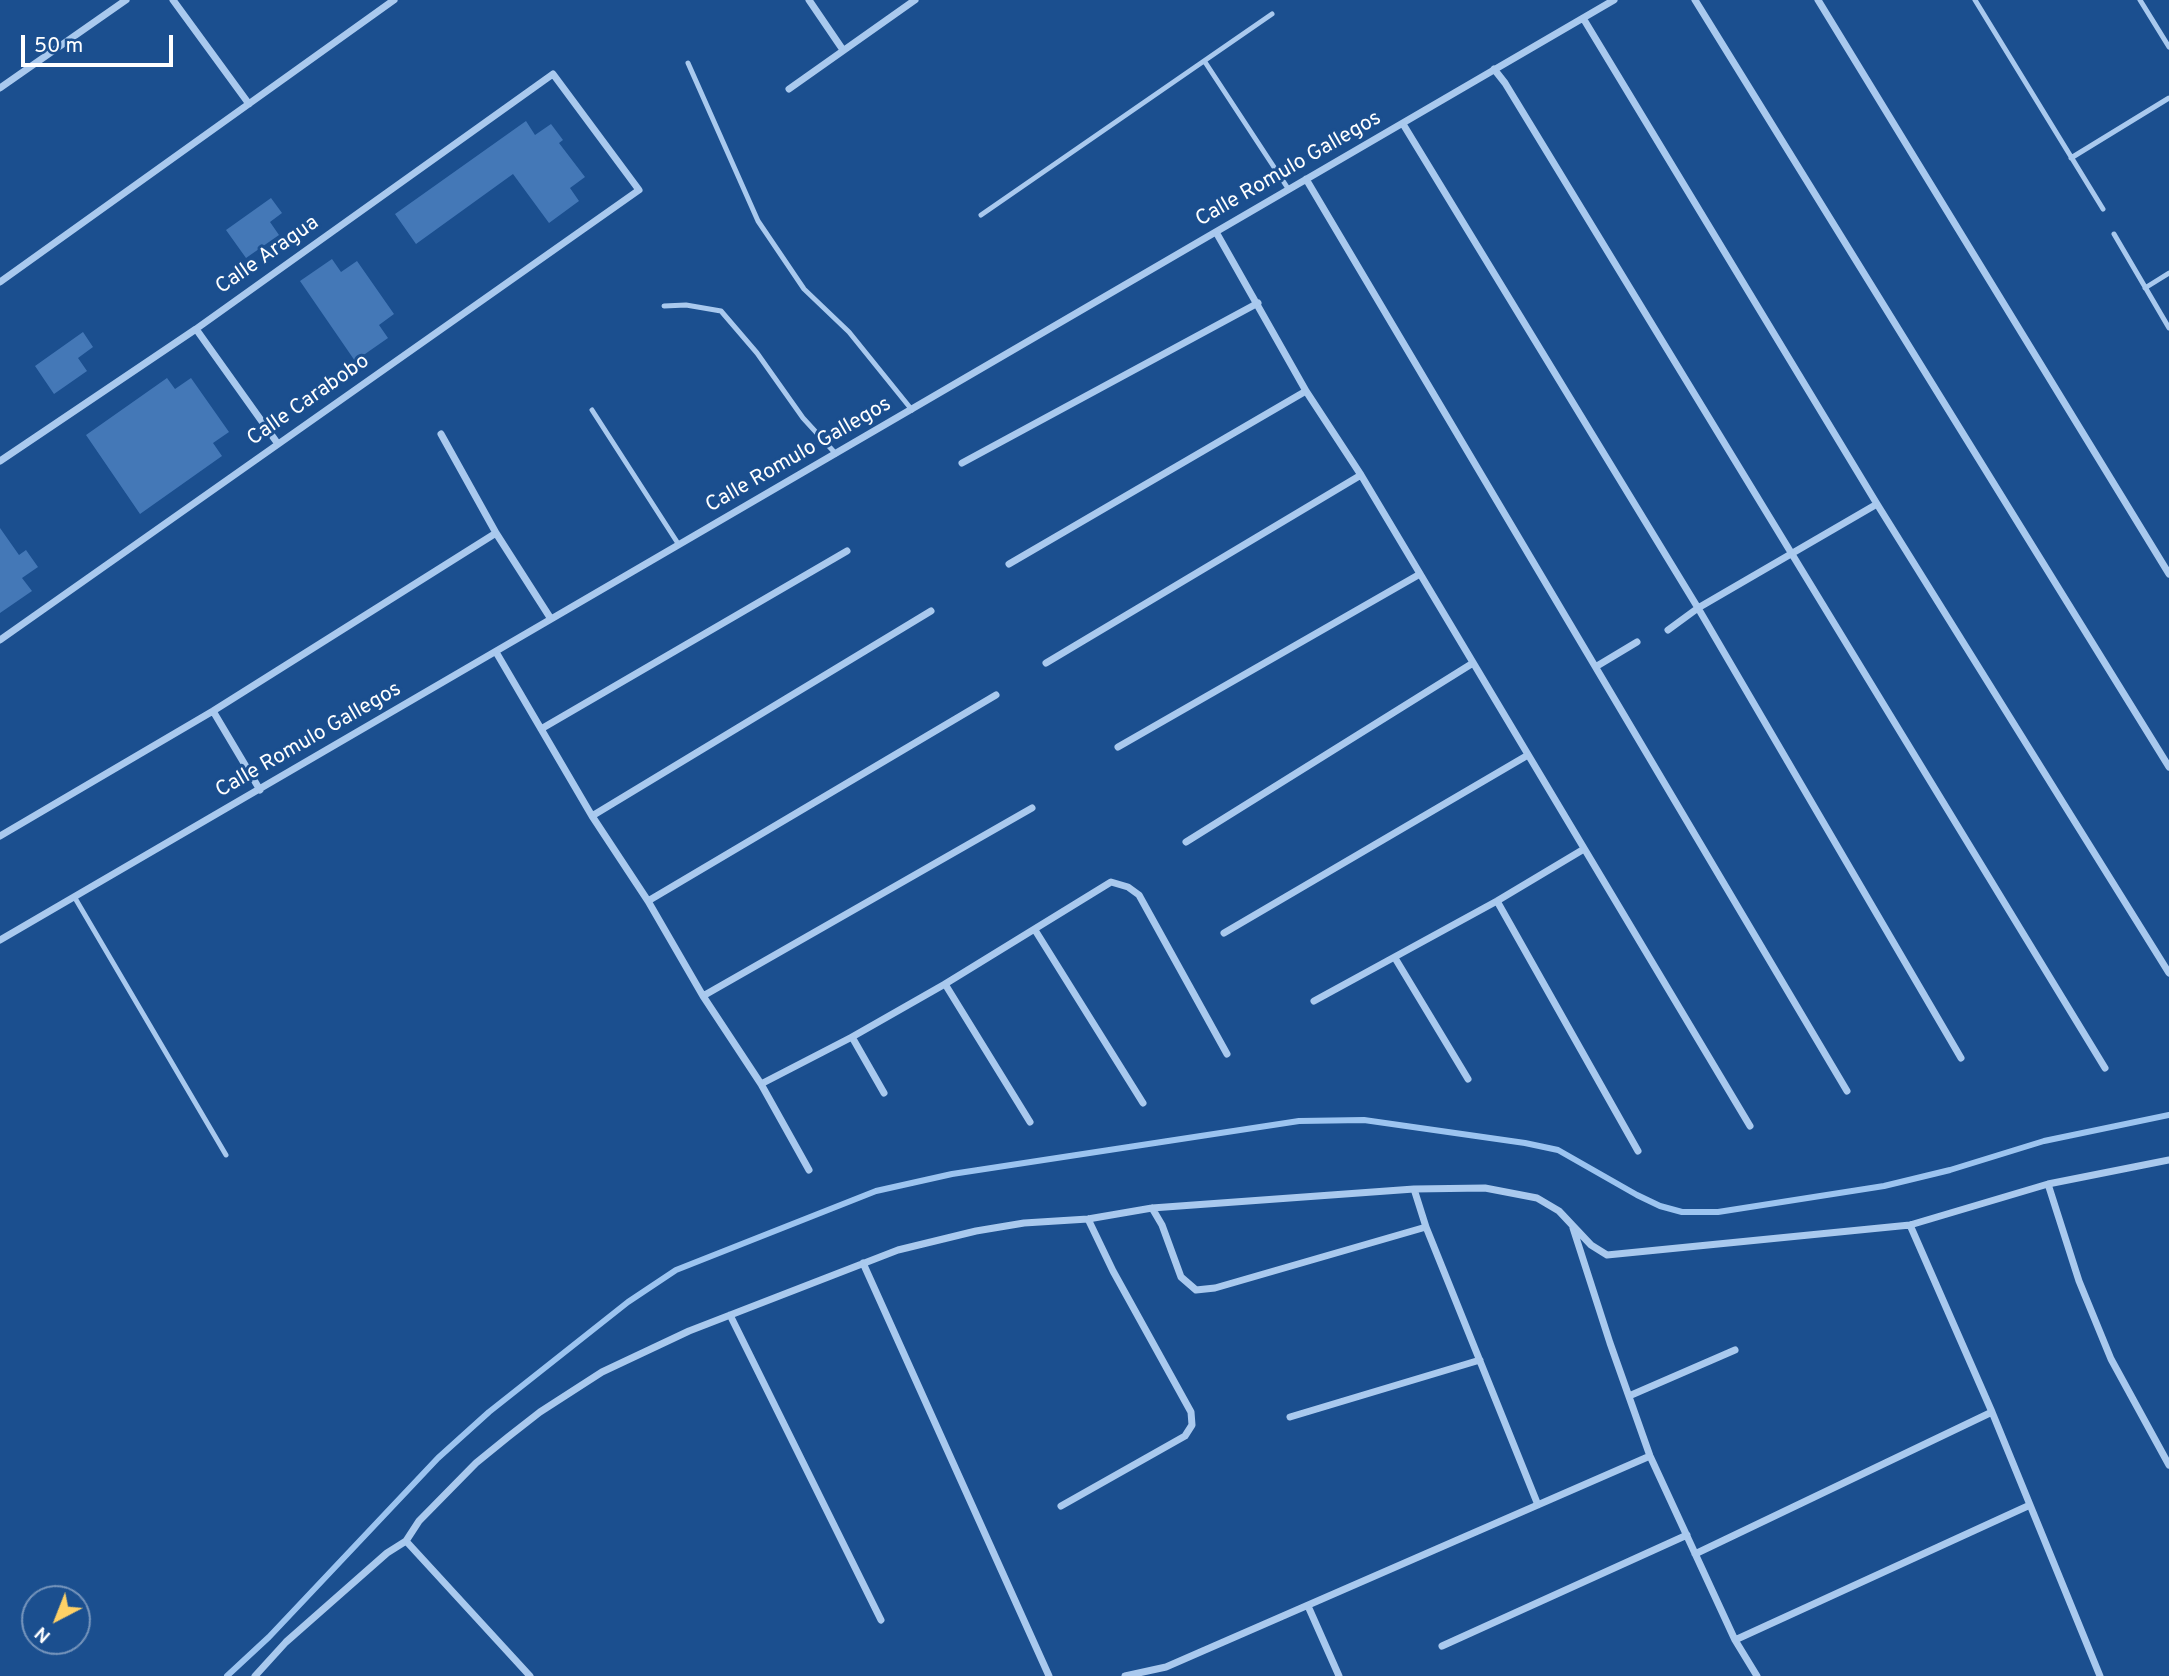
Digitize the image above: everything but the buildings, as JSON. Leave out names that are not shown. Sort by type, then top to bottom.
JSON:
[{"type":"street","points":[[0,88],[126,0]]},
{"type":"street","points":[[173,0],[249,104]]},
{"type":"street","points":[[0,282],[394,0]]},
{"type":"street","points":[[808,0],[843,50]]},
{"type":"street","points":[[789,89],[915,0]]},
{"type":"street","name":"Calle Romulo Gallegos","points":[[0,940],[1614,0]]},
{"type":"street","points":[[1695,0],[2169,767]]},
{"type":"street","points":[[1818,0],[2169,574]]},
{"type":"street","points":[[1583,18],[1877,504],[2169,973]]},
{"type":"street","points":[[1494,69],[2105,1068]]},
{"type":"street","name":"Calle Carabobo","points":[[0,640],[639,190],[554,74]]},
{"type":"street","name":"Calle Aragua","points":[[0,461],[196,329],[554,74]]},
{"type":"street","points":[[1403,124],[1698,608],[1961,1058]]},
{"type":"street","points":[[1306,179],[1847,1091]]},
{"type":"street","points":[[1216,232],[1306,391],[1361,475],[1750,1126]]},
{"type":"street","points":[[962,463],[1258,303]]},
{"type":"street","points":[[196,329],[278,444]]},
{"type":"street","points":[[1009,564],[1306,391]]},
{"type":"street","points":[[441,434],[496,533],[551,619]]},
{"type":"street","points":[[1046,663],[1361,475]]},
{"type":"street","points":[[1668,630],[1698,608],[1877,504]]},
{"type":"street","points":[[0,836],[213,710],[496,533]]},
{"type":"street","points":[[541,729],[847,551]]},
{"type":"street","points":[[1118,747],[1420,574]]},
{"type":"street","points":[[592,816],[932,611]]},
{"type":"street","points":[[1597,666],[1637,642]]},
{"type":"street","points":[[496,652],[592,816],[648,901],[703,996],[761,1084],[809,1170]]},
{"type":"street","points":[[1186,842],[1473,663]]},
{"type":"street","points":[[648,901],[996,695]]},
{"type":"street","points":[[213,710],[260,790]]},
{"type":"street","points":[[1224,933],[1528,755]]},
{"type":"street","points":[[703,996],[1032,807]]},
{"type":"street","points":[[1314,1001],[1497,901],[1584,849]]},
{"type":"street","points":[[761,1084],[852,1037],[945,984],[1111,882],[1128,887],[1139,895],[1227,1054]]},
{"type":"street","points":[[1497,901],[1638,1151]]},
{"type":"street","points":[[1035,930],[1143,1103]]},
{"type":"street","points":[[1395,958],[1468,1079]]},
{"type":"street","points":[[945,984],[1030,1122]]},
{"type":"street","points":[[852,1037],[884,1093]]},
{"type":"street","points":[[255,1676],[286,1642],[387,1553],[406,1541],[419,1521],[475,1464],[540,1412],[601,1372],[689,1331],[898,1250],[976,1231],[1024,1223],[1088,1219],[1152,1208],[1415,1189],[1485,1188],[1537,1198],[1559,1211],[1591,1245],[1607,1255],[1910,1225],[2048,1184],[2169,1160]]},
{"type":"street","points":[[2048,1184],[2079,1281],[2110,1359],[2169,1465]]},
{"type":"street","points":[[1415,1189],[1426,1227],[1538,1505]]},
{"type":"street","points":[[1152,1208],[1162,1225],[1181,1277],[1196,1290],[1215,1288],[1426,1227]]},
{"type":"street","points":[[1061,1506],[1185,1436],[1192,1425],[1191,1412],[1113,1271],[1088,1219]]},
{"type":"street","points":[[1572,1224],[1650,1456],[1735,1640],[1754,1675]]},
{"type":"street","points":[[1910,1225],[1992,1412],[2100,1676]]},
{"type":"street","points":[[863,1263],[1049,1676]]},
{"type":"street","points":[[730,1315],[881,1620]]},
{"type":"street","points":[[1629,1396],[1735,1350]]},
{"type":"street","points":[[1290,1417],[1480,1360]]},
{"type":"street","points":[[1695,1554],[1992,1412]]},
{"type":"street","points":[[1125,1676],[1166,1667],[1650,1456]]},
{"type":"street","points":[[1735,1640],[2030,1505]]},
{"type":"street","points":[[1442,1646],[1687,1535]]},
{"type":"street","points":[[406,1541],[530,1676]]},
{"type":"street","points":[[1308,1606],[1339,1676]]},
{"type":"street","points":[[1166,1667],[1170,1676]]},
{"type":"lane","points":[[1975,0],[2103,209]]},
{"type":"lane","points":[[2140,0],[2169,47]]},
{"type":"lane","points":[[981,215],[1272,14]]},
{"type":"lane","points":[[1205,62],[1289,190]]},
{"type":"lane","points":[[688,63],[758,221],[804,289],[849,332],[912,410]]},
{"type":"lane","points":[[2071,158],[2169,98]]},
{"type":"lane","points":[[2114,234],[2169,328]]},
{"type":"lane","points":[[2146,288],[2169,273]]},
{"type":"lane","points":[[664,306],[686,305],[721,311],[757,353],[803,418],[836,454]]},
{"type":"lane","points":[[592,410],[679,545]]},
{"type":"lane","points":[[75,898],[226,1155]]},
{"type":"waterway","points":[[227,1676],[269,1637],[438,1458],[489,1412],[628,1302],[676,1270],[876,1191],[952,1174],[1299,1121],[1364,1120],[1558,1150],[1660,1206],[1682,1212],[1718,1212],[1884,1186],[1950,1170],[2044,1141],[2169,1115]]}]
